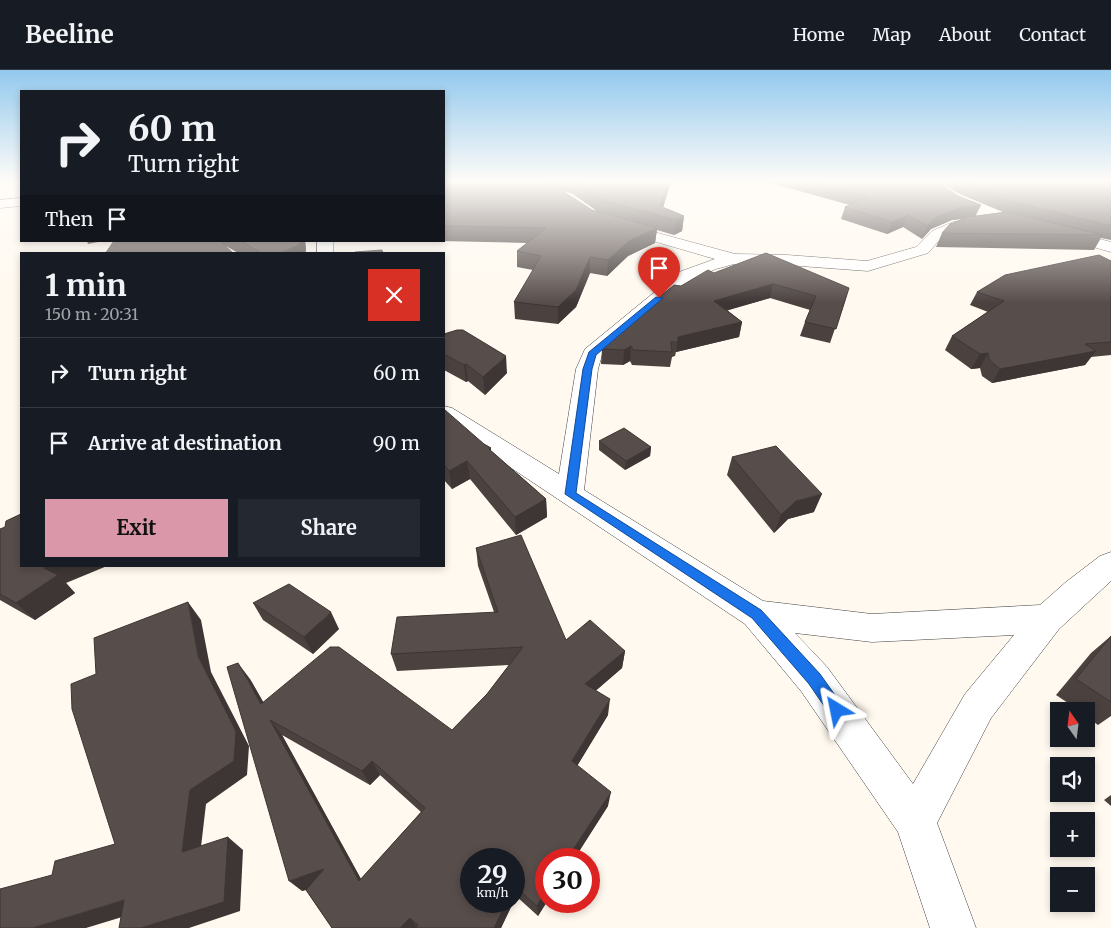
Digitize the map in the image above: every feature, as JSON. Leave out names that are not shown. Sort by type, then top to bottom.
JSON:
[{"type":"street","points":[[606,223],[734,259],[787,260],[868,266],[922,250],[937,234],[958,225],[975,222]]},
{"type":"street","points":[[1047,230],[1111,247]]},
{"type":"street","points":[[570,494],[587,369],[592,354],[685,276],[710,265],[734,259]]},
{"type":"street","points":[[445,414],[756,614],[814,679],[915,821],[953,928]]},
{"type":"street","points":[[915,821],[978,706],[1047,619],[1077,590],[1109,569]]},
{"type":"street","points":[[756,614],[872,628],[1047,619]]},
{"type":"building","points":[[445,222],[635,222],[657,228],[629,241],[608,260],[590,257],[576,290],[558,307],[514,302],[541,256],[517,251],[546,228],[445,226]]},
{"type":"building","points":[[920,222],[931,222],[927,226]]},
{"type":"building","points":[[955,222],[1049,222],[1103,235],[942,233],[950,224]]},
{"type":"building","points":[[1095,222],[1111,222],[1111,226]]},
{"type":"building","points":[[113,242],[221,242],[232,252],[106,252]]},
{"type":"building","points":[[243,242],[300,242],[299,245],[283,252],[260,252]]},
{"type":"building","points":[[382,250],[382,252],[355,252]]},
{"type":"building","points":[[766,253],[849,288],[836,329],[805,322],[816,296],[773,284],[714,301],[742,322],[678,337],[678,342],[671,342],[672,352],[633,350],[631,346],[624,350],[602,349],[605,341],[674,285],[681,286],[708,270],[714,273]]},
{"type":"building","points":[[1099,255],[1111,261],[1111,342],[1085,344],[1096,351],[1000,369],[990,361],[988,353],[980,354],[952,336],[1004,301],[977,292],[1005,275]]},
{"type":"building","points":[[463,330],[506,356],[483,377],[466,364],[464,365],[445,355],[445,334]]},
{"type":"building","points":[[445,410],[491,448],[489,449],[546,499],[515,517],[467,461],[449,471],[445,466]]},
{"type":"building","points":[[624,428],[651,447],[626,461],[599,441]]},
{"type":"building","points":[[776,446],[822,494],[796,501],[781,515],[732,457]]},
{"type":"building","points":[[20,514],[20,567],[46,567],[44,568],[58,575],[16,603],[0,594],[0,529],[5,527],[6,521]]},
{"type":"building","points":[[521,535],[566,640],[590,620],[625,651],[585,684],[610,699],[572,761],[611,792],[574,848],[535,848],[535,904],[525,896],[525,848],[460,848],[460,913],[501,913],[494,928],[416,928],[418,925],[410,918],[400,928],[332,928],[306,890],[324,869],[289,881],[227,667],[238,663],[261,704],[330,647],[339,647],[452,730],[487,694],[523,647],[391,654],[397,617],[498,612],[476,548]],"holes":[[[270,720],[362,771],[372,761],[425,808],[359,881]]]},
{"type":"building","points":[[289,584],[331,612],[304,637],[253,603]]},
{"type":"building","points":[[188,602],[198,656],[236,731],[234,761],[190,790],[182,852],[228,837],[224,902],[141,928],[119,928],[124,900],[32,928],[0,928],[0,889],[52,875],[55,861],[115,844],[72,709],[71,684],[96,674],[94,638]]},
{"type":"building","points":[[1111,636],[1111,702],[1076,679]]},
{"type":"route","points":[[659,298],[592,354],[587,369],[586,388],[570,494],[756,614],[814,679],[837,710]]}]
